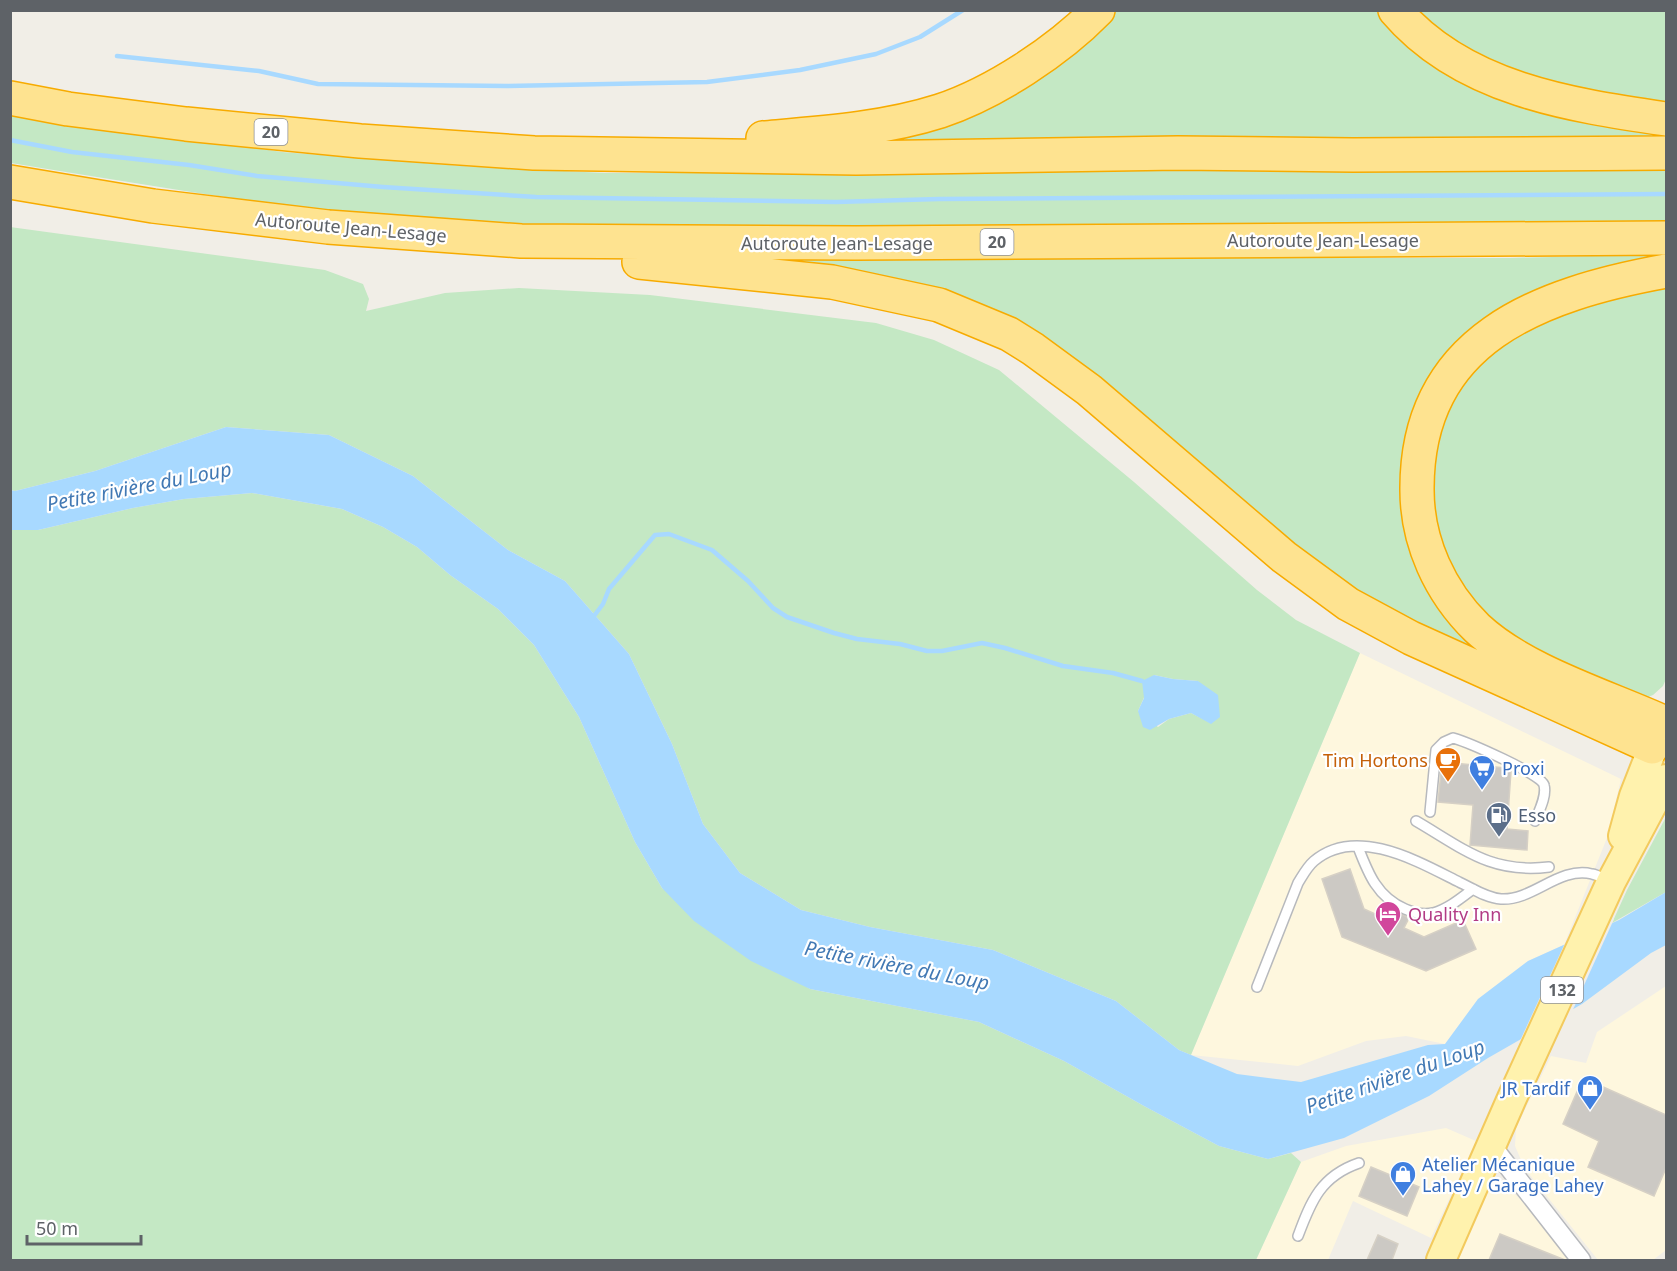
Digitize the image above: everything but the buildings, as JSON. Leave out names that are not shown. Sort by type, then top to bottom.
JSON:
[{"type":"highway","points":[[534,153],[740,141],[901,121],[941,110],[976,96],[1017,73],[1057,46],[1098,10]]},
{"type":"highway","points":[[1395,10],[1427,42],[1482,74],[1517,89],[1573,103],[1666,119]]},
{"type":"highway","name":"20","points":[[10,98],[186,124],[360,141],[534,153],[856,158],[1178,153],[1365,155],[1666,153]]},
{"type":"highway","name":"Autoroute Jean-Lesage","points":[[10,182],[153,206],[328,227],[521,241],[707,243],[1666,238]]},
{"type":"highway","points":[[328,227],[452,245],[709,268],[832,282],[904,296],[961,313],[1009,334],[1089,390],[1284,557],[1348,604],[1401,634],[1443,654],[1663,732]]},
{"type":"highway","points":[[1663,732],[1515,656],[1478,629],[1447,592],[1428,552],[1417,502],[1417,456],[1428,412],[1447,379],[1476,346],[1516,318],[1572,293],[1631,277],[1666,271]]},
{"type":"main road","name":"132","points":[[1611,882],[1634,796],[1663,732]]},
{"type":"main road","name":"132","points":[[1442,1260],[1512,1098],[1611,882],[1666,779]]},
{"type":"street","points":[[1492,1146],[1581,1260]]},
{"type":"lane","points":[[1430,813],[1436,750],[1444,742],[1453,738],[1542,780],[1545,786],[1544,796],[1535,821]]},
{"type":"lane","points":[[1416,821],[1471,854],[1493,864],[1515,869],[1549,867]]},
{"type":"lane","points":[[1257,987],[1298,883],[1308,867],[1327,853],[1358,847],[1393,851],[1411,857],[1487,896],[1502,899],[1520,896],[1574,873],[1592,874],[1611,882]]},
{"type":"lane","points":[[1358,847],[1377,888],[1396,905],[1414,913],[1431,913],[1445,908],[1473,889]]},
{"type":"lane","points":[[1298,1236],[1319,1190],[1337,1173],[1359,1163]]},
{"type":"shaded area","points":[[1360,653],[1621,779],[1607,838],[1564,945],[1528,961],[1478,999],[1445,1044],[1406,1036],[1366,1041],[1298,1066],[1191,1055]]},
{"type":"shaded area","points":[[1666,986],[1666,1250],[1653,1260],[1598,1260],[1525,1169],[1515,1146],[1516,1128],[1551,1056],[1586,1063],[1597,1032]]},
{"type":"shaded area","points":[[1446,1128],[1476,1141],[1431,1238],[1353,1201],[1328,1260],[1256,1260],[1301,1162],[1346,1146]]},
{"type":"shaded area","points":[[1499,1188],[1514,1193],[1522,1201],[1569,1260],[1455,1260],[1485,1195],[1492,1189]]},
{"type":"green space","points":[[1113,10],[1383,11],[1403,33],[1666,126],[1666,139],[845,143]]},
{"type":"green space","points":[[1414,11],[1666,11],[1666,105],[1539,80],[1468,52]]},
{"type":"green space","points":[[10,111],[282,152],[462,166],[605,173],[1666,167],[1666,223],[1300,227],[564,228],[307,208],[11,163]]},
{"type":"green space","points":[[10,227],[325,270],[363,284],[369,299],[366,311],[445,293],[519,288],[650,295],[876,323],[934,340],[999,370],[1134,482],[1257,590],[1296,620],[1360,653],[1191,1055],[1179,1050],[1116,1001],[993,950],[870,927],[801,910],[740,873],[703,824],[672,744],[629,654],[565,581],[508,550],[413,476],[329,435],[226,427],[95,471],[15,491],[11,490]],"holes":[[[1154,675],[1198,681],[1211,723],[1191,713],[1169,719],[1158,727],[1138,711]]]},
{"type":"green space","points":[[1666,254],[1666,261],[1615,270],[1428,394],[1435,588],[1613,709],[1361,599],[1081,371],[756,258],[1510,258]]},
{"type":"green space","points":[[1666,285],[1666,679],[1663,686],[1648,697],[1635,696],[1611,688],[1498,629],[1456,582],[1433,526],[1429,465],[1452,401],[1475,368],[1500,345],[1562,312]]},
{"type":"green space","points":[[252,493],[342,509],[383,527],[417,547],[450,575],[498,609],[534,645],[579,717],[635,842],[662,888],[810,989],[979,1022],[1064,1061],[1219,1146],[1268,1159],[1291,1153],[1301,1162],[1256,1260],[11,1260],[10,530],[38,530],[184,499]]},
{"type":"green space","points":[[1666,817],[1666,892],[1612,923],[1627,890]]},
{"type":"water","name":"Petite rivière du Loup","points":[[226,427],[329,435],[413,476],[508,550],[565,581],[629,654],[672,744],[703,824],[740,873],[801,910],[870,927],[993,950],[1116,1001],[1179,1050],[1237,1074],[1301,1082],[1428,1045],[1445,1044],[1478,999],[1528,961],[1619,920],[1666,892],[1666,945],[1651,953],[1582,1004],[1488,1058],[1429,1096],[1344,1138],[1268,1159],[1219,1146],[1064,1061],[979,1022],[810,989],[751,961],[694,921],[662,888],[635,842],[579,717],[534,645],[498,609],[450,575],[417,547],[383,527],[342,509],[252,493],[184,499],[38,530],[11,530],[10,490],[15,491],[95,471]]},
{"type":"water","points":[[1154,675],[1198,681],[1218,695],[1220,717],[1211,724],[1191,713],[1169,719],[1150,730],[1143,727],[1138,711],[1144,698],[1142,681]]},
{"type":"pier","points":[[1614,919],[1571,1014],[1519,1043],[1566,941]]},
{"type":"waterway","points":[[117,56],[259,71],[318,84],[508,86],[707,82],[800,70],[876,54],[920,37],[963,10]]},
{"type":"waterway","points":[[10,140],[72,152],[189,165],[257,176],[536,197],[836,202],[939,199],[1666,194]]},
{"type":"waterway","points":[[591,620],[603,604],[609,589],[655,535],[669,534],[712,550],[748,581],[773,608],[787,617],[834,633],[927,651],[942,651],[982,643],[1063,666],[1113,673],[1142,681]]},
{"type":"place","name":"Tim Hortons","points":[[1448,783]]},
{"type":"place","name":"Proxi","points":[[1482,791]]},
{"type":"place","name":"Esso","points":[[1499,838]]},
{"type":"place","name":"Quality Inn","points":[[1388,937]]},
{"type":"place","name":"JR Tardif","points":[[1590,1111]]},
{"type":"place","name":"Atelier Mécanique Lahey / Garage Lahey","points":[[1403,1197]]}]
